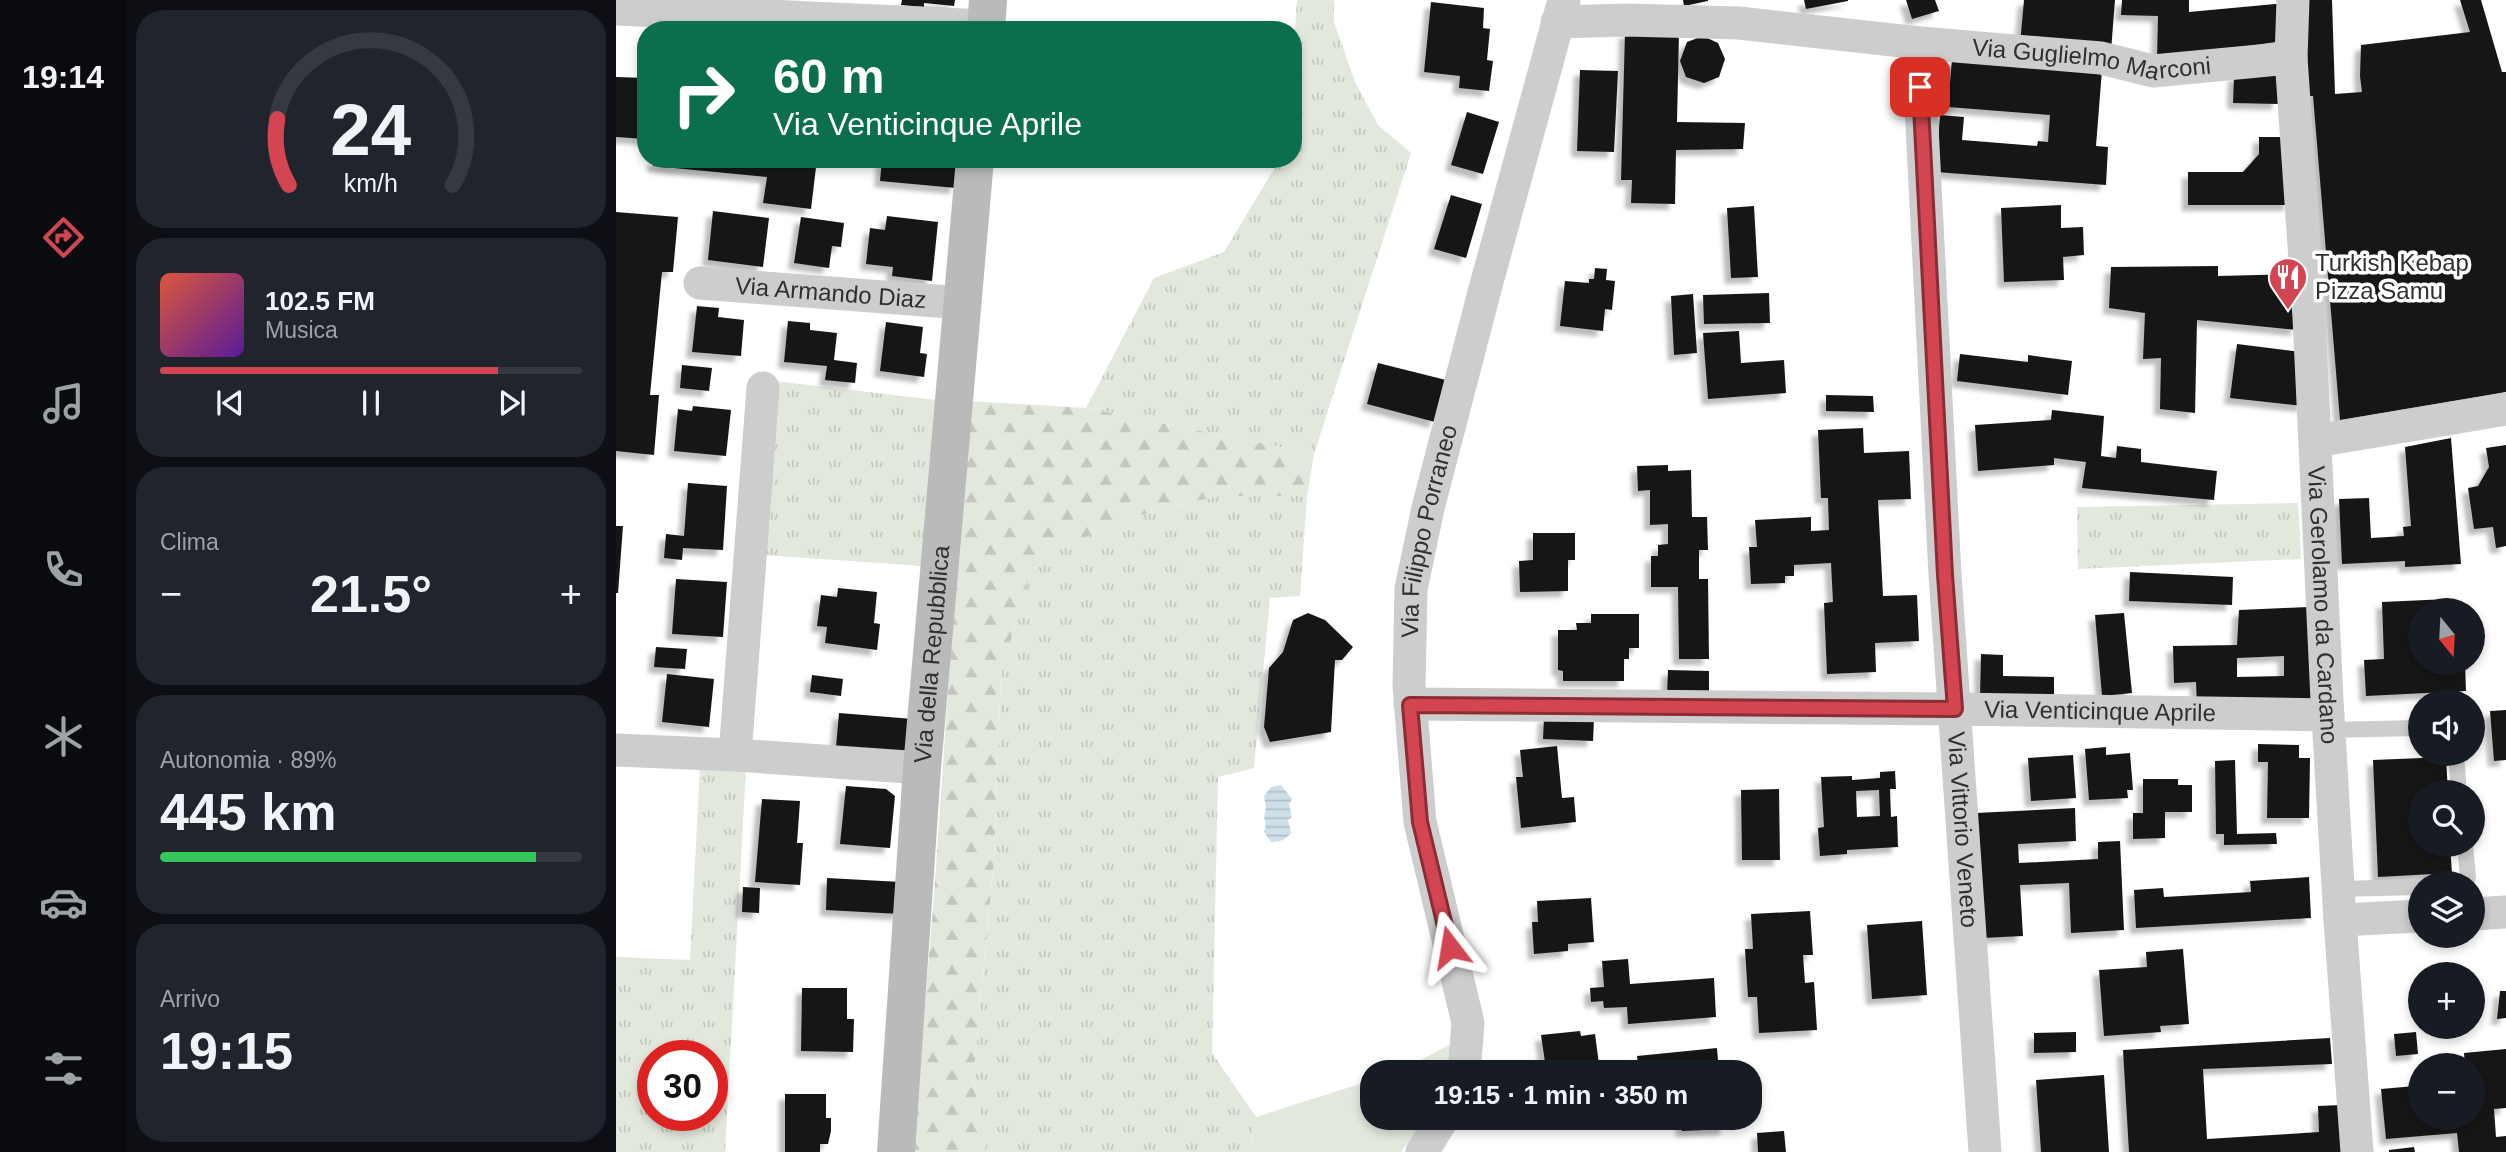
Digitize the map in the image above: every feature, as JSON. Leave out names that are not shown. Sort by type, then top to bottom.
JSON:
[{"type":"street","name":"Via Gerolamo da Cardano","points":[[2293,0],[2291,58],[2315,441],[2328,722],[2357,1152]]},
{"type":"street","points":[[616,9],[987,19]]},
{"type":"street","name":"Via Guglielmo Marconi","points":[[1560,11],[1627,20],[1739,23],[1920,43],[2101,58],[2152,71],[2291,58]]},
{"type":"street","name":"Via Filippo Porraneo","points":[[1465,1060],[1468,1023],[1420,822],[1410,705],[1411,589],[1428,508],[1560,11]]},
{"type":"street","name":"Via Vittorio Veneto","points":[[1920,43],[1945,575],[1985,1152]]},
{"type":"street","name":"Via della Repubblica","points":[[896,1152],[922,768],[974,168]]},
{"type":"street","name":"Via Armando Diaz","points":[[700,283],[963,303]]},
{"type":"street","points":[[735,755],[763,388]]},
{"type":"street","points":[[2315,441],[2506,410]]},
{"type":"street","name":"Via Venticinque Aprile","points":[[1410,705],[1955,709],[2328,722]]},
{"type":"street","points":[[616,750],[922,768]]},
{"type":"street","points":[[2339,904],[2408,914]]},
{"type":"street","points":[[2485,913],[2506,912]]},
{"type":"street","points":[[1422,1152],[1436,1130]]},
{"type":"lane","points":[[2328,722],[2408,727]]},
{"type":"lane","points":[[2339,904],[2408,890]]},
{"type":"green space","points":[[1297,0],[1334,0],[1334,22],[1355,82],[1378,125],[1411,153],[1314,454],[1086,408],[1154,278],[1224,252],[1275,168],[1302,168],[1302,21],[1296,21]]},
{"type":"green space","points":[[775,381],[936,400],[923,566],[763,555]]},
{"type":"green space","points":[[968,401],[1086,408],[1314,454],[1307,496],[1217,496],[1130,518],[1060,548],[1031,572],[1001,673],[994,858],[973,1080],[987,1152],[913,1152],[934,895]]},
{"type":"green space","points":[[1217,496],[1307,496],[1300,596],[1270,598],[1254,768],[1218,777],[1212,1053],[1256,1117],[1250,1152],[987,1152],[973,1080],[994,858],[1001,673],[1031,572],[1060,548],[1130,518]]},
{"type":"green space","points":[[2298,503],[2301,559],[2078,569],[2077,507]]},
{"type":"green space","points":[[700,766],[746,768],[728,1097],[728,1040],[637,1040],[637,1131],[726,1131],[725,1152],[616,1152],[616,957],[690,960]]},
{"type":"green space","points":[[1458,1040],[1454,1060],[1421,1060]]},
{"type":"green space","points":[[1360,1084],[1360,1130],[1418,1130],[1401,1152],[1250,1152],[1256,1117]]},
{"type":"shaded area","points":[[1281,785],[1292,799],[1289,804],[1292,817],[1288,820],[1291,833],[1282,840],[1271,842],[1264,832],[1264,796],[1271,787]]},
{"type":"building","points":[[902,0],[955,0],[954,6],[924,3],[924,7],[901,5]]},
{"type":"building","points":[[1683,0],[1708,0],[1708,1],[1684,6]]},
{"type":"building","points":[[1804,0],[1848,0],[1848,1],[1806,9]]},
{"type":"building","points":[[1906,0],[1935,0],[1939,11],[1912,19]]},
{"type":"building","points":[[2024,0],[2115,0],[2111,51],[2020,44]]},
{"type":"building","points":[[2122,0],[2189,0],[2189,12],[2286,3],[2283,41],[2157,59],[2158,16],[2121,15]]},
{"type":"building","points":[[2304,0],[2332,0],[2335,94],[2362,92],[2361,45],[2470,32],[2460,0],[2481,0],[2502,72],[2506,72],[2506,392],[2340,420],[2313,96],[2307,96]]},
{"type":"building","points":[[1431,2],[1484,8],[1483,28],[1490,29],[1487,60],[1493,61],[1489,91],[1459,88],[1460,76],[1424,72]]},
{"type":"building","points":[[1625,32],[1679,33],[1677,122],[1745,123],[1743,149],[1676,150],[1675,204],[1631,203],[1632,180],[1621,180]]},
{"type":"building","points":[[1703,36],[1718,43],[1725,59],[1719,77],[1704,83],[1686,77],[1680,61],[1687,42]]},
{"type":"building","points":[[1952,59],[2102,70],[2096,146],[2108,147],[2106,185],[1936,172],[1940,115],[1964,117],[1962,140],[2037,146],[2038,141],[2048,142],[2050,115],[1948,107]]},
{"type":"building","points":[[1580,70],[1618,71],[1614,152],[1577,151]]},
{"type":"building","points":[[2234,75],[2279,76],[2278,104],[2233,103]]},
{"type":"building","points":[[616,77],[637,78],[637,138],[616,137]]},
{"type":"building","points":[[1467,112],[1499,122],[1483,174],[1451,165]]},
{"type":"building","points":[[2259,137],[2289,137],[2290,205],[2188,205],[2188,172],[2243,172],[2259,154]]},
{"type":"building","points":[[674,168],[816,168],[811,209],[763,203],[767,177]]},
{"type":"building","points":[[881,168],[958,168],[956,188],[880,181]]},
{"type":"building","points":[[1451,195],[1482,204],[1466,258],[1434,249]]},
{"type":"building","points":[[2061,205],[2061,228],[2083,227],[2084,255],[2063,257],[2064,280],[2004,282],[2001,208]]},
{"type":"building","points":[[1754,206],[1758,277],[1731,278],[1727,208]]},
{"type":"building","points":[[713,211],[769,218],[763,267],[708,260]]},
{"type":"building","points":[[616,212],[678,217],[673,272],[662,272],[650,395],[659,395],[654,455],[616,451]]},
{"type":"building","points":[[887,216],[938,222],[932,281],[892,276],[893,267],[866,264],[870,228],[885,230]]},
{"type":"building","points":[[801,217],[844,223],[841,247],[832,246],[829,268],[794,263]]},
{"type":"building","points":[[2218,266],[2218,276],[2297,274],[2297,330],[2197,320],[2195,413],[2160,409],[2161,358],[2143,359],[2145,313],[2109,308],[2111,267]]},
{"type":"building","points":[[1595,268],[1607,269],[1606,280],[1615,281],[1612,310],[1605,309],[1603,331],[1560,326],[1565,281],[1589,283],[1589,279],[1594,279]]},
{"type":"building","points":[[1769,293],[1770,323],[1704,324],[1703,295]]},
{"type":"building","points":[[1693,294],[1697,353],[1674,355],[1671,296]]},
{"type":"building","points":[[697,306],[719,308],[718,317],[744,320],[741,356],[692,352]]},
{"type":"building","points":[[788,321],[810,323],[810,330],[837,333],[834,360],[857,363],[855,383],[825,380],[827,366],[784,362]]},
{"type":"building","points":[[886,322],[923,327],[920,353],[927,354],[924,377],[880,371]]},
{"type":"building","points":[[1739,331],[1741,363],[1784,360],[1786,393],[1708,399],[1703,333]]},
{"type":"building","points":[[2237,344],[2302,352],[2304,406],[2230,398]]},
{"type":"building","points":[[1960,354],[2028,362],[2028,355],[2072,361],[2068,395],[1957,381]]},
{"type":"building","points":[[1378,363],[1446,380],[1435,422],[1367,404]]},
{"type":"building","points":[[682,365],[712,368],[709,391],[680,388]]},
{"type":"building","points":[[1826,395],[1873,396],[1874,412],[1826,411]]},
{"type":"building","points":[[693,406],[731,410],[726,456],[674,451],[678,409],[692,411]]},
{"type":"building","points":[[2052,410],[2104,416],[2101,456],[2116,458],[2117,446],[2141,449],[2141,462],[2217,471],[2214,500],[2082,488],[2086,462],[2054,458],[2054,465],[1978,471],[1975,425],[2051,420]]},
{"type":"building","points":[[1863,428],[1864,453],[1909,451],[1911,499],[1878,500],[1883,596],[1917,595],[1919,641],[1875,643],[1876,672],[1827,674],[1824,603],[1833,602],[1831,563],[1794,565],[1794,576],[1785,576],[1785,583],[1751,584],[1749,547],[1757,547],[1755,520],[1811,517],[1811,531],[1829,530],[1828,498],[1821,498],[1818,430]]},
{"type":"building","points":[[2451,438],[2461,564],[2405,567],[2405,561],[2342,564],[2339,499],[2369,498],[2371,538],[2404,536],[2403,527],[2411,526],[2405,447]]},
{"type":"building","points":[[2506,445],[2506,546],[2496,548],[2493,527],[2474,529],[2468,488],[2478,486],[2489,467],[2486,448]]},
{"type":"building","points":[[1668,465],[1668,471],[1691,470],[1692,517],[1707,517],[1708,550],[1699,550],[1699,579],[1708,579],[1709,659],[1679,659],[1678,587],[1651,587],[1651,556],[1658,556],[1658,545],[1668,544],[1668,524],[1650,525],[1650,490],[1638,491],[1637,466]]},
{"type":"building","points":[[688,483],[727,486],[723,550],[683,548],[682,560],[664,558],[666,534],[684,536]]},
{"type":"building","points":[[616,526],[623,526],[618,593],[616,593]]},
{"type":"building","points":[[1533,533],[1575,533],[1575,560],[1568,560],[1568,591],[1520,592],[1519,561],[1533,560]]},
{"type":"building","points":[[2130,572],[2233,577],[2232,605],[2129,601]]},
{"type":"building","points":[[676,579],[727,582],[723,637],[672,634]]},
{"type":"building","points":[[838,588],[877,592],[874,623],[880,624],[877,650],[825,643],[827,627],[817,626],[821,595],[837,597]]},
{"type":"building","points":[[2408,601],[2408,676],[2465,676],[2466,689],[2408,689],[2408,694],[2366,696],[2364,660],[2384,659],[2382,602]]},
{"type":"building","points":[[2309,607],[2317,702],[2197,706],[2196,682],[2174,683],[2173,646],[2237,645],[2239,610]],"holes":[[[2284,656],[2284,676],[2237,677],[2237,658]]]},
{"type":"building","points":[[1308,613],[1325,620],[1353,647],[1342,660],[1335,660],[1331,732],[1270,742],[1264,727],[1269,668],[1283,652],[1293,620]]},
{"type":"building","points":[[2124,613],[2132,693],[2102,696],[2095,615]]},
{"type":"building","points":[[1591,614],[1639,614],[1639,648],[1629,648],[1629,659],[1624,659],[1624,681],[1563,681],[1563,671],[1558,670],[1558,630],[1577,630],[1576,623],[1591,623]]},
{"type":"building","points":[[656,647],[687,649],[685,669],[654,667]]},
{"type":"building","points":[[1981,654],[2003,655],[2003,676],[2054,677],[2054,698],[1980,698]]},
{"type":"building","points":[[1668,670],[1709,671],[1709,696],[1667,695]]},
{"type":"building","points":[[667,674],[714,679],[709,727],[662,722]]},
{"type":"building","points":[[812,675],[843,679],[841,696],[810,692]]},
{"type":"building","points":[[2506,710],[2506,760],[2494,761],[2490,711]]},
{"type":"building","points":[[839,713],[913,719],[911,753],[836,747]]},
{"type":"building","points":[[1544,717],[1594,719],[1593,741],[1543,739]]},
{"type":"building","points":[[2258,744],[2299,745],[2299,758],[2310,758],[2309,818],[2267,818],[2268,762],[2258,762]]},
{"type":"building","points":[[1557,746],[1562,798],[1574,797],[1576,822],[1521,828],[1516,777],[1523,777],[1520,750]]},
{"type":"building","points":[[2106,747],[2106,755],[2130,753],[2133,790],[2127,790],[2128,798],[2089,800],[2085,749]]},
{"type":"building","points":[[2073,755],[2076,798],[2031,801],[2028,758]]},
{"type":"building","points":[[2408,759],[2408,766],[2446,766],[2447,780],[2408,780],[2408,857],[2451,857],[2452,871],[2408,871],[2408,875],[2378,877],[2373,760]]},
{"type":"building","points":[[2235,760],[2237,834],[2276,833],[2277,844],[2224,845],[2224,834],[2216,834],[2215,761]]},
{"type":"building","points":[[1895,771],[1896,789],[1890,789],[1891,817],[1897,816],[1898,847],[1847,850],[1847,854],[1820,856],[1818,828],[1824,827],[1821,777],[1852,776],[1852,780],[1880,778],[1880,772]],"holes":[[[1879,790],[1880,816],[1857,817],[1856,791]]]},
{"type":"building","points":[[2143,779],[2178,779],[2178,785],[2192,785],[2192,812],[2165,812],[2165,838],[2133,839],[2133,813],[2143,813]]},
{"type":"building","points":[[846,786],[886,789],[895,796],[890,848],[840,844]]},
{"type":"building","points":[[1779,789],[1780,860],[1742,860],[1741,790]]},
{"type":"building","points":[[762,799],[800,801],[797,843],[803,843],[800,885],[755,882]]},
{"type":"building","points":[[2075,808],[2076,841],[2018,844],[2019,863],[2098,859],[2098,842],[2120,841],[2124,930],[2071,933],[2069,883],[2020,885],[2023,936],[1982,938],[1976,813]]},
{"type":"building","points":[[2309,877],[2311,918],[2136,928],[2134,890],[2163,888],[2164,897],[2251,892],[2250,881]]},
{"type":"building","points":[[827,878],[901,882],[900,914],[826,910]]},
{"type":"building","points":[[743,887],[760,888],[759,913],[742,912]]},
{"type":"building","points":[[1591,898],[1594,942],[1568,944],[1568,951],[1534,954],[1532,922],[1538,922],[1537,901]]},
{"type":"building","points":[[1810,911],[1813,955],[1803,955],[1805,983],[1814,982],[1817,1030],[1759,1033],[1757,997],[1748,997],[1745,949],[1753,949],[1751,914]]},
{"type":"building","points":[[1922,921],[1927,995],[1872,999],[1867,925]]},
{"type":"building","points":[[2183,949],[2189,1024],[2160,1026],[2161,1032],[2104,1036],[2099,970],[2147,967],[2146,952]]},
{"type":"building","points":[[1628,959],[1630,984],[1714,978],[1716,1017],[1628,1024],[1627,1007],[1604,1008],[1603,1001],[1591,1002],[1590,988],[1604,987],[1602,961]]},
{"type":"building","points":[[802,988],[847,988],[847,1019],[854,1019],[853,1052],[801,1051]]},
{"type":"building","points":[[2500,991],[2506,991],[2506,1018],[2497,1019]]},
{"type":"building","points":[[1580,1031],[1581,1036],[1595,1034],[1598,1060],[1545,1060],[1541,1035]]},
{"type":"building","points":[[2076,1032],[2076,1052],[2034,1053],[2034,1033]]},
{"type":"building","points":[[2408,1033],[2408,1039],[2417,1039],[2418,1053],[2396,1056],[2394,1034]]},
{"type":"building","points":[[2330,1038],[2332,1064],[2203,1069],[2207,1139],[2319,1132],[2318,1106],[2341,1105],[2344,1152],[2129,1152],[2123,1050]]},
{"type":"building","points":[[1717,1048],[1718,1060],[1637,1060],[1637,1056]]},
{"type":"building","points":[[2506,1049],[2506,1108],[2494,1109],[2496,1137],[2506,1136],[2506,1152],[2459,1152],[2457,1133],[2386,1139],[2381,1089],[2408,1087],[2408,1130],[2485,1130],[2485,1053],[2464,1053]]},
{"type":"building","points":[[2104,1075],[2109,1152],[2041,1152],[2036,1080]]},
{"type":"building","points":[[785,1094],[826,1094],[826,1118],[831,1118],[831,1131],[828,1144],[820,1144],[820,1152],[785,1152]]},
{"type":"building","points":[[1784,1131],[1786,1152],[1758,1152],[1757,1133]]},
{"type":"building","points":[[2414,1147],[2415,1152],[2389,1152],[2389,1150]]},
{"type":"place","name":"Turkish Kebap Pizza Samu","points":[[2288,311]]},
{"type":"route","points":[[1450,947],[1420,822],[1410,705],[1955,709],[1945,575],[1920,87]]}]
